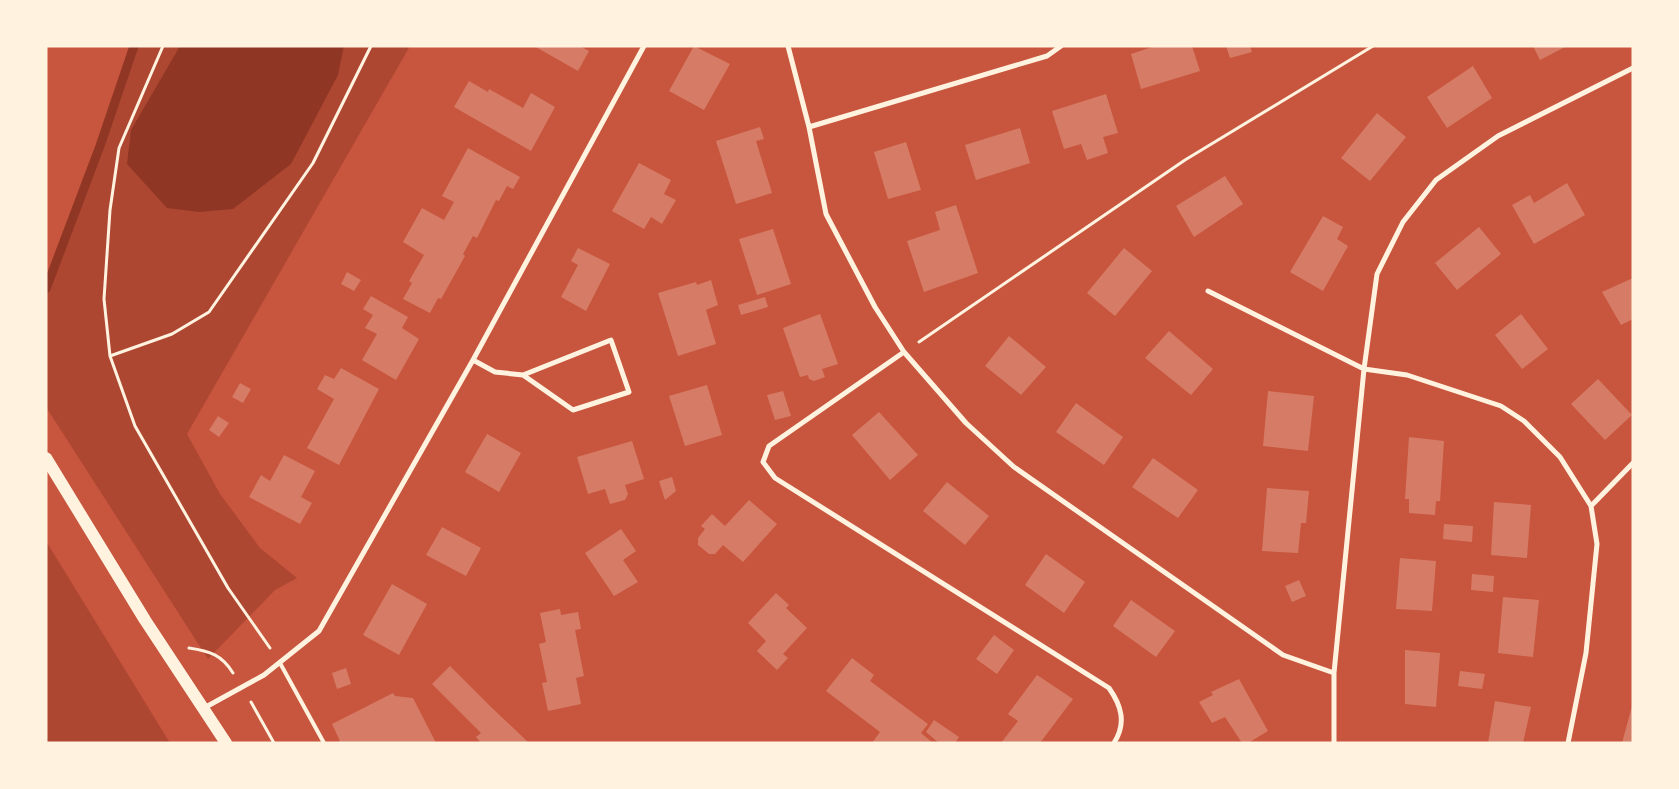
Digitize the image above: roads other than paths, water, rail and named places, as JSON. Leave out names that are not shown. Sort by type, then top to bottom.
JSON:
[{"type":"main road","points":[[46,458],[145,620],[226,743]]},
{"type":"street","points":[[204,708],[264,676],[318,631],[473,360],[644,46]]},
{"type":"street","points":[[788,46],[809,127],[826,214],[875,306],[904,352],[966,423],[1014,467],[1283,655],[1334,673]]},
{"type":"street","points":[[809,127],[1047,56],[1061,46]]},
{"type":"street","points":[[1334,743],[1334,673],[1364,369],[1377,274],[1403,222],[1436,180],[1498,136],[1633,68]]},
{"type":"street","points":[[1208,291],[1364,369],[1407,375],[1501,406],[1524,421],[1560,457],[1591,506],[1597,544],[1586,653],[1568,743]]},
{"type":"street","points":[[473,360],[495,372],[523,375],[611,340],[628,392],[573,410],[523,375]]},
{"type":"street","points":[[904,352],[770,446],[763,462],[775,478],[1109,688],[1120,703],[1121,724],[1114,743]]},
{"type":"street","points":[[1591,506],[1633,463]]},
{"type":"lane","points":[[280,662],[324,743]]},
{"type":"waterway","points":[[46,289],[100,146],[134,46]]}]
